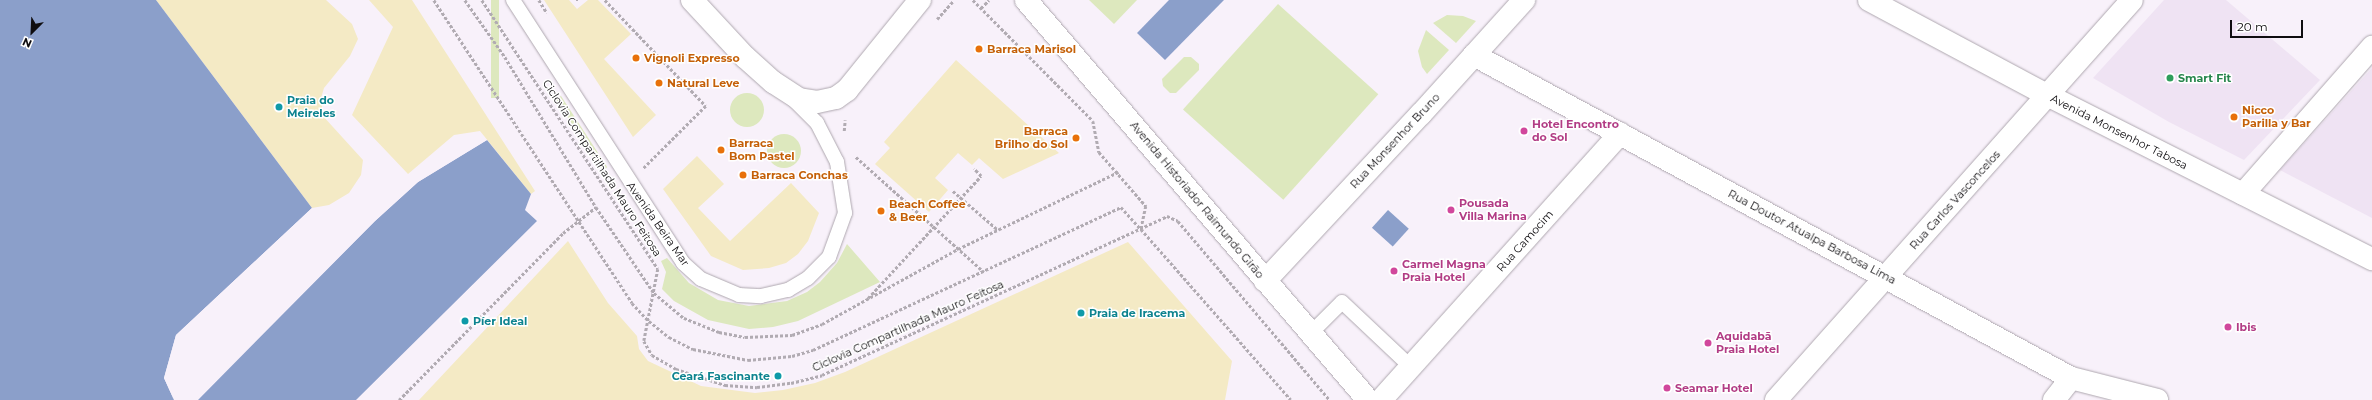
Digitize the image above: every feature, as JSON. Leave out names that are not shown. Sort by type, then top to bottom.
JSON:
[{"type":"main road","name":"Avenida Beira Mar","points":[[692,0],[745,57],[785,92]]},
{"type":"main road","points":[[785,92],[799,99],[818,102],[836,98],[847,90],[920,0]]},
{"type":"main road","name":"Avenida Historiador Raimundo Girão","points":[[1026,0],[1368,400]]},
{"type":"main road","name":"Rua Monsenhor Bruno","points":[[1265,281],[1524,0]]},
{"type":"main road","name":"Avenida Monsenhor Tabosa","points":[[1869,0],[2048,96],[2372,259]]},
{"type":"main road","name":"Rua Carlos Vasconcelos","points":[[1776,400],[2132,0]]},
{"type":"main road","points":[[2244,194],[2372,47]]},
{"type":"main road","name":"Rua Doutor Atualpa Barbosa Lima","points":[[1474,55],[2071,378],[2157,400]]},
{"type":"main road","name":"Rua Camocim","points":[[1381,400],[1620,134]]},
{"type":"main road","points":[[2054,400],[2071,378]]},
{"type":"lane","name":"Avenida Beira Mar","points":[[513,0],[683,263],[701,279],[739,295],[760,296],[788,290],[808,278],[828,257],[845,213],[842,181],[837,162],[827,140],[817,123],[785,92]]},
{"type":"lane","points":[[1310,334],[1342,302],[1411,367]]},
{"type":"path","points":[[434,0],[618,284],[649,321],[669,337],[693,349],[748,360],[792,356],[813,350],[984,272],[1120,207],[1142,229],[1291,400]]},
{"type":"path","points":[[465,0],[505,57],[596,207],[654,293],[684,318],[719,332],[745,337],[792,335],[822,324],[958,249],[1118,172]]},
{"type":"path","name":"Ciclovia Compartilhada Mauro Feitosa","points":[[482,0],[658,268],[644,341],[648,349],[656,358],[676,369],[725,385],[757,386],[785,384],[822,375],[1121,239],[1167,216],[1178,221],[1330,400]]},
{"type":"path","points":[[605,0],[706,106],[641,171]]},
{"type":"path","points":[[932,25],[954,0]]},
{"type":"path","points":[[974,0],[1093,121],[1099,152],[1118,172],[1146,206],[1142,229]]},
{"type":"path","points":[[981,8],[989,0]]},
{"type":"path","points":[[846,136],[843,122],[848,117]]},
{"type":"path","points":[[854,155],[984,272]]},
{"type":"path","points":[[866,300],[981,176],[974,169]]},
{"type":"path","points":[[954,192],[998,230]]},
{"type":"path","points":[[399,400],[563,233],[596,207]]},
{"type":"shaded area","points":[[2164,0],[2226,0],[2320,80],[2244,160],[2169,122],[2093,78]]},
{"type":"shaded area","points":[[2372,68],[2372,218],[2280,170]]},
{"type":"green space","points":[[491,0],[499,0],[499,98],[491,98]]},
{"type":"green space","points":[[1089,0],[1137,0],[1114,24]]},
{"type":"green space","points":[[1278,4],[1378,94],[1283,200],[1183,110]]},
{"type":"green space","points":[[1447,15],[1463,16],[1476,21],[1456,43],[1433,23]]},
{"type":"green space","points":[[1426,30],[1449,50],[1427,74],[1422,67],[1418,51]]},
{"type":"green space","points":[[1184,57],[1191,57],[1199,64],[1199,70],[1176,93],[1170,93],[1163,86],[1162,79]]},
{"type":"green space","points":[[744,93],[750,93],[754,94],[761,100],[764,110],[763,117],[757,124],[750,127],[744,127],[740,126],[733,120],[730,113],[730,107],[731,103],[737,96]]},
{"type":"green space","points":[[561,96],[607,167],[602,171],[556,99]]},
{"type":"green space","points":[[781,134],[787,134],[791,135],[798,141],[801,151],[800,158],[794,165],[787,168],[781,168],[777,167],[770,161],[767,154],[767,148],[768,144],[774,137]]},
{"type":"green space","points":[[847,244],[880,282],[798,321],[773,327],[749,329],[708,320],[674,301],[662,289],[666,272],[661,261],[667,258],[689,283],[718,300],[749,306],[787,301],[807,292],[820,282],[837,263]]},
{"type":"sand","name":"Praia do Meireles","points":[[156,0],[326,0],[352,24],[358,39],[350,56],[324,88],[321,98],[323,116],[363,160],[361,175],[349,193],[329,205],[312,208]]},
{"type":"sand","name":"Praia do Meireles","points":[[369,0],[412,0],[535,191],[531,194],[480,131],[454,135],[408,174],[352,115],[393,27]]},
{"type":"sand","points":[[544,0],[569,0],[577,9],[588,0],[598,0],[631,34],[604,59],[656,115],[633,137]]},
{"type":"sand","points":[[956,60],[1059,153],[1003,179],[979,158],[972,165],[958,153],[935,178],[948,190],[929,212],[875,164],[890,148],[884,142]]},
{"type":"sand","points":[[697,156],[724,184],[698,208],[730,241],[791,183],[819,213],[808,241],[798,254],[786,263],[769,268],[743,270],[711,256],[663,189]]},
{"type":"sand","name":"Praia de Iracema","points":[[568,241],[608,303],[637,336],[639,349],[648,361],[701,386],[755,393],[783,390],[815,383],[845,372],[1128,242],[1232,361],[1225,400],[419,400]]},
{"type":"water","points":[[0,0],[156,0],[312,208],[176,335],[164,378],[174,400],[0,400]]},
{"type":"water","points":[[1169,0],[1224,0],[1165,60],[1137,33]]},
{"type":"water","points":[[487,140],[531,194],[525,210],[537,221],[356,400],[198,400],[375,221],[418,182]]},
{"type":"water","points":[[1388,210],[1409,229],[1393,247],[1372,228]]},
{"type":"pier","points":[[486,139],[487,140],[418,182],[375,221],[196,400],[374,219],[417,181]]},
{"type":"pier","points":[[312,208],[314,208],[177,336],[166,377],[174,400],[164,378],[176,335]]},
{"type":"place","name":"Barraca Marisol","points":[[979,49]]},
{"type":"place","name":"Vignoli Expresso","points":[[636,58]]},
{"type":"place","name":"Smart Fit","points":[[2170,78]]},
{"type":"place","name":"Natural Leve","points":[[659,83]]},
{"type":"place","name":"Praia do Meireles","points":[[279,107]]},
{"type":"place","name":"Nicco Parilla y Bar","points":[[2234,117]]},
{"type":"place","name":"Hotel Encontro do Sol","points":[[1524,131]]},
{"type":"place","name":"Barraca Brilho do Sol","points":[[1076,138]]},
{"type":"place","name":"Barraca Bom Pastel","points":[[721,150]]},
{"type":"place","name":"Barraca Conchas","points":[[743,175]]},
{"type":"place","name":"Pousada Villa Marina","points":[[1451,210]]},
{"type":"place","name":"Beach Coffee & Beer","points":[[881,211]]},
{"type":"place","name":"Carmel Magna Praia Hotel","points":[[1394,271]]},
{"type":"place","name":"Praia de Iracema","points":[[1081,313]]},
{"type":"place","name":"Píer Ideal","points":[[465,321]]},
{"type":"place","name":"Ibis","points":[[2228,327]]},
{"type":"place","name":"Aquidabã Praia Hotel","points":[[1708,343]]},
{"type":"place","name":"Ceará Fascinante","points":[[778,376]]},
{"type":"place","name":"Seamar Hotel","points":[[1667,388]]}]
